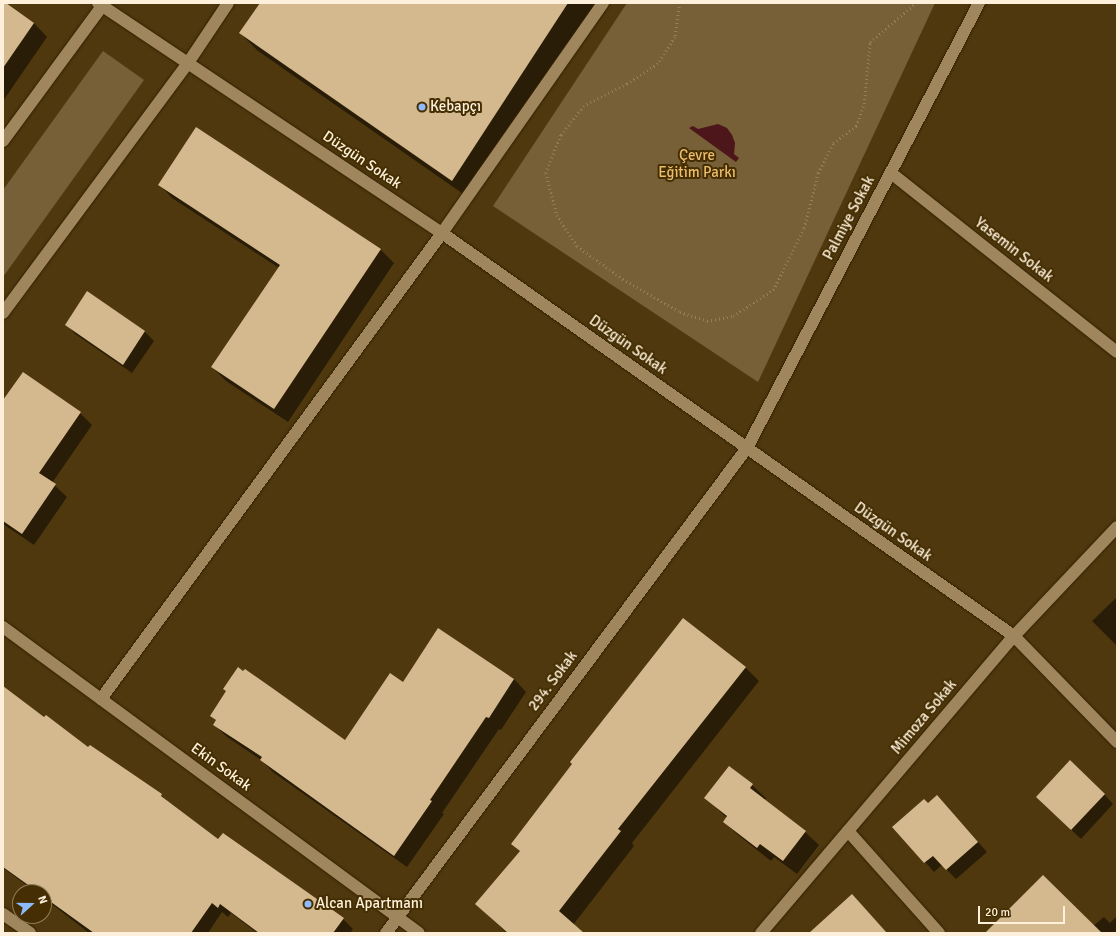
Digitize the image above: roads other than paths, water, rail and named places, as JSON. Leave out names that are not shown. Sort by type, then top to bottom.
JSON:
[{"type":"street","points":[[3,313],[188,63],[228,3]]},
{"type":"street","points":[[101,699],[442,233],[602,3]]},
{"type":"street","name":"Palmiye Sokak","points":[[747,448],[980,3]]},
{"type":"street","points":[[3,141],[100,4]]},
{"type":"street","name":"Düzgün Sokak","points":[[100,4],[442,233],[1014,636],[1117,742]]},
{"type":"street","name":"Yasemin Sokak","points":[[891,173],[1117,352]]},
{"type":"street","name":"294. Sokak","points":[[386,933],[747,448]]},
{"type":"street","name":"Mimoza Sokak","points":[[761,933],[1014,636],[1117,527]]},
{"type":"street","name":"Ekin Sokak","points":[[3,627],[398,916],[419,933]]},
{"type":"street","points":[[848,831],[939,933]]},
{"type":"street","points":[[3,914],[30,933]]},
{"type":"place","name":"Kebapçı","points":[[422,107]]},
{"type":"place","name":"Alcan Apartmanı","points":[[308,904]]},
{"type":"park label","name":"Çevre Eğitim Parkı","points":[[697,164]]}]
